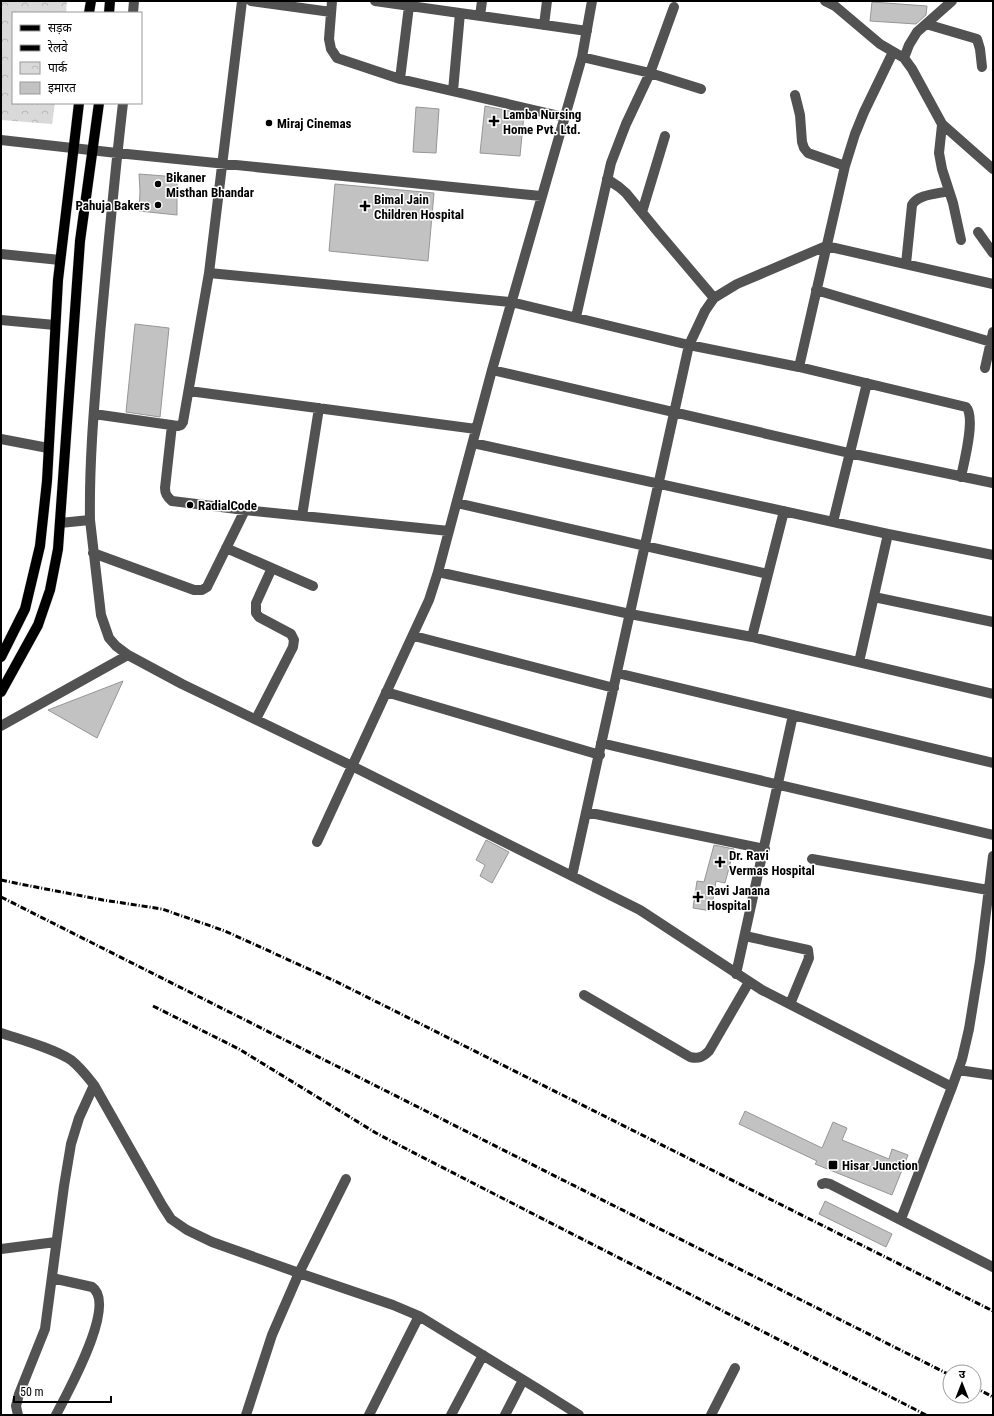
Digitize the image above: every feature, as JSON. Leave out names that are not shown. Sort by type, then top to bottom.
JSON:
[{"type":"main road","points":[[89,12],[91,1]]},
{"type":"main road","points":[[109,12],[110,1]]},
{"type":"main road","points":[[3,653],[25,609],[40,546],[47,481],[60,260],[79,104]]},
{"type":"main road","points":[[1,692],[38,625],[50,590],[58,549],[80,241],[99,104]]},
{"type":"street","points":[[133,12],[134,1]]},
{"type":"street","points":[[94,414],[172,425],[181,425],[183,422],[209,273],[242,1]]},
{"type":"street","points":[[251,1],[331,12]]},
{"type":"street","points":[[332,1],[329,39],[331,49],[337,58],[400,79],[564,117]]},
{"type":"street","points":[[375,1],[587,31]]},
{"type":"street","points":[[480,16],[482,1]]},
{"type":"street","points":[[544,25],[547,1]]},
{"type":"street","points":[[317,842],[386,692],[414,636],[429,600],[438,572],[511,302],[582,57],[592,1]]},
{"type":"street","points":[[825,1],[835,6],[880,44],[904,58],[912,69],[942,125],[993,170]]},
{"type":"street","points":[[904,58],[909,45],[917,32],[952,1]]},
{"type":"street","points":[[400,79],[409,6]]},
{"type":"street","points":[[576,317],[611,163],[626,124],[650,73],[674,7]]},
{"type":"street","points":[[453,91],[460,13]]},
{"type":"street","points":[[926,24],[977,39],[982,67]]},
{"type":"street","points":[[799,367],[845,166],[864,112],[893,52]]},
{"type":"street","points":[[582,57],[650,73],[701,88]]},
{"type":"street","points":[[795,95],[800,115],[802,142],[804,148],[808,152],[845,166]]},
{"type":"street","points":[[123,104],[117,153],[94,414],[90,498],[93,553],[101,615],[109,638],[116,646],[128,655],[640,910],[762,990],[952,1086]]},
{"type":"street","points":[[942,125],[940,153],[942,169],[961,240]]},
{"type":"street","points":[[642,212],[665,136]]},
{"type":"street","points":[[1,140],[73,149],[542,196]]},
{"type":"street","points":[[607,179],[626,193],[714,298]]},
{"type":"street","points":[[906,264],[912,205],[914,201],[918,198],[949,191]]},
{"type":"street","points":[[978,232],[993,253]]},
{"type":"street","points":[[572,876],[600,755],[601,743],[689,345],[705,311],[714,298],[736,284],[826,246],[993,284]]},
{"type":"street","points":[[1,254],[60,260]]},
{"type":"street","points":[[209,273],[511,302],[689,345],[799,367],[966,407],[968,409],[970,420],[961,477]]},
{"type":"street","points":[[816,290],[992,337],[985,368]]},
{"type":"street","points":[[1,320],[56,325]]},
{"type":"street","points":[[492,370],[849,453],[993,483]]},
{"type":"street","points":[[833,522],[867,383]]},
{"type":"street","points":[[189,391],[476,429]]},
{"type":"street","points":[[302,516],[319,408]]},
{"type":"street","points":[[172,425],[165,488],[165,493],[172,501],[449,531]]},
{"type":"street","points":[[1,438],[48,448]]},
{"type":"street","points":[[473,443],[888,534],[993,555]]},
{"type":"street","points":[[456,503],[768,574]]},
{"type":"street","points":[[93,553],[198,590],[207,587],[245,510]]},
{"type":"street","points":[[752,637],[784,511]]},
{"type":"street","points":[[60,523],[90,520]]},
{"type":"street","points":[[858,662],[888,534]]},
{"type":"street","points":[[226,548],[313,586]]},
{"type":"street","points":[[256,719],[292,647],[294,640],[291,634],[256,613],[256,603],[272,568]]},
{"type":"street","points":[[438,572],[630,614],[752,637],[993,694]]},
{"type":"street","points":[[874,597],[993,622]]},
{"type":"street","points":[[414,636],[614,688]]},
{"type":"street","points":[[1,726],[128,655]]},
{"type":"street","points":[[617,673],[993,763]]},
{"type":"street","points":[[386,692],[600,755]]},
{"type":"street","points":[[736,974],[779,785],[793,715]]},
{"type":"street","points":[[601,743],[993,835]]},
{"type":"street","points":[[586,812],[764,849]]},
{"type":"street","points":[[901,1219],[958,1070],[969,1029],[980,961],[993,856]]},
{"type":"street","points":[[812,859],[988,890]]},
{"type":"street","points":[[745,936],[808,950],[809,958],[790,1004]]},
{"type":"street","points":[[584,995],[690,1057],[698,1058],[703,1057],[710,1051],[749,982]]},
{"type":"street","points":[[1,1033],[56,1053],[71,1060],[83,1071],[94,1085],[171,1219],[187,1230],[212,1242],[393,1305],[419,1316],[578,1415]]},
{"type":"street","points":[[958,1070],[993,1075]]},
{"type":"street","points":[[18,1415],[16,1406],[19,1394],[45,1329],[56,1242],[71,1144],[79,1118],[94,1085]]},
{"type":"street","points":[[246,1415],[272,1336],[299,1273],[346,1179]]},
{"type":"street","points":[[822,1184],[830,1184],[993,1267]]},
{"type":"street","points":[[1,1249],[56,1242]]},
{"type":"street","points":[[52,1278],[92,1287],[96,1290],[98,1296],[98,1312],[93,1336],[79,1370],[56,1415]]},
{"type":"street","points":[[369,1415],[419,1316]]},
{"type":"street","points":[[451,1415],[483,1355]]},
{"type":"street","points":[[711,1415],[735,1368]]},
{"type":"street","points":[[505,1415],[523,1380]]},
{"type":"green space","points":[[1,1],[67,1],[66,12],[12,12],[12,104],[55,104],[52,124],[1,120]]},
{"type":"building","points":[[872,2],[927,6],[926,15],[916,24],[870,21]]},
{"type":"building","points":[[485,106],[524,114],[520,156],[480,153]]},
{"type":"building","points":[[416,107],[439,109],[436,153],[413,152]]},
{"type":"building","points":[[139,174],[177,177],[177,215],[139,211]]},
{"type":"building","points":[[335,184],[434,193],[428,261],[329,251]]},
{"type":"building","points":[[135,324],[169,328],[160,417],[126,412]]},
{"type":"building","points":[[123,681],[97,738],[48,710]]},
{"type":"building","points":[[486,840],[509,852],[492,883],[480,876],[485,865],[476,860]]},
{"type":"building","points":[[714,845],[734,849],[725,883],[716,881],[711,911],[693,908],[697,881],[704,882]]},
{"type":"building","points":[[745,1111],[822,1148],[833,1122],[847,1128],[842,1140],[889,1159],[892,1149],[908,1155],[892,1195],[815,1164],[817,1161],[739,1124]]},
{"type":"building","points":[[825,1201],[892,1234],[886,1247],[819,1214]]},
{"type":"railway","points":[[1,880],[103,900],[162,909],[225,931],[335,981],[993,1311]]},
{"type":"railway","points":[[1,897],[942,1371]]},
{"type":"railway","points":[[153,1006],[239,1049],[376,1133],[926,1415]]},
{"type":"railway","points":[[982,1391],[993,1397]]},
{"type":"place","name":"Lamba Nursing Home Pvt. Ltd.","points":[[494,121]]},
{"type":"place","name":"Miraj Cinemas","points":[[269,123]]},
{"type":"place","name":"Bikaner Misthan Bhandar","points":[[158,184]]},
{"type":"place","name":"Pahuja Bakers","points":[[158,205]]},
{"type":"place","name":"Bimal Jain Children Hospital","points":[[365,206]]},
{"type":"place","name":"RadialCode","points":[[190,505]]},
{"type":"place","name":"Dr. Ravi Vermas Hospital","points":[[720,862]]},
{"type":"place","name":"Ravi Janana Hospital","points":[[698,897]]},
{"type":"place","name":"Hisar Junction","points":[[833,1165]]}]
